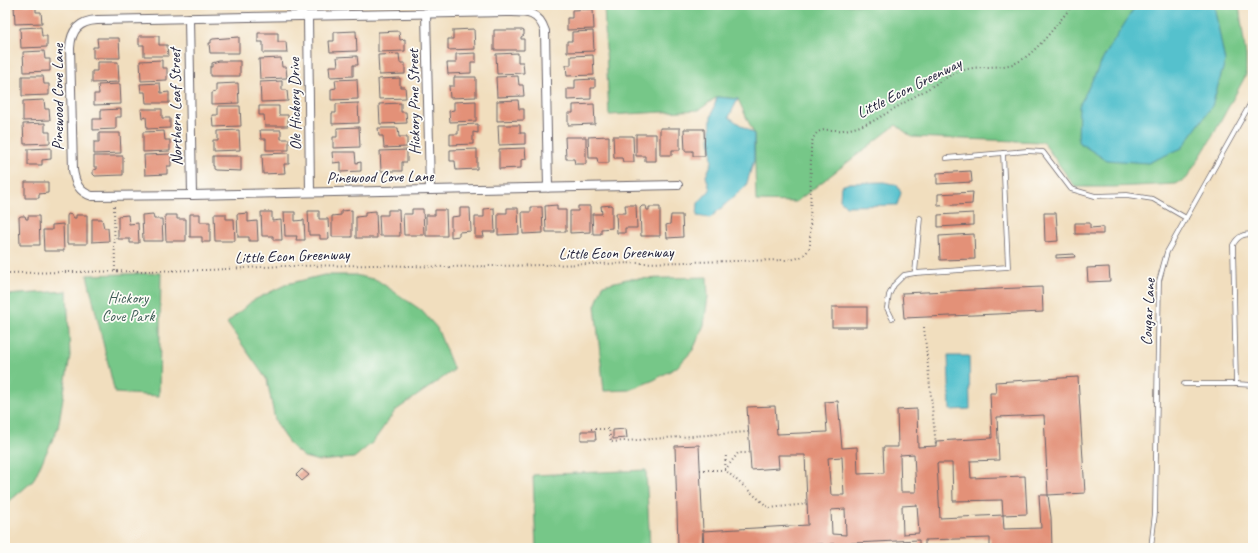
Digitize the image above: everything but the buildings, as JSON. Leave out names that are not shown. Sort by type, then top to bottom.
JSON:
[{"type":"street","name":"Pinewood Cove Lane","points":[[548,188],[545,31],[537,17],[530,13],[506,8],[426,13],[98,20],[85,22],[80,25],[72,35],[70,48],[73,170],[74,178],[80,189],[86,194],[100,196],[192,195],[310,192],[548,188],[678,185]]},
{"type":"street","name":"Hickory Pine Street","points":[[426,13],[430,190]]},
{"type":"street","name":"Ole Hickory Drive","points":[[308,16],[310,192]]},
{"type":"street","name":"Northern Leaf Street","points":[[189,18],[192,195]]},
{"type":"lane","name":"Cougar Lane","points":[[1151,548],[1155,513],[1160,282],[1167,252],[1253,99]]},
{"type":"lane","points":[[1249,107],[1253,116]]},
{"type":"lane","points":[[946,158],[1027,151],[1044,152],[1071,189],[1095,196],[1127,195],[1153,199],[1186,218]]},
{"type":"lane","points":[[892,318],[887,308],[889,295],[894,285],[904,275],[915,273],[1008,268],[1003,153]]},
{"type":"lane","points":[[915,273],[920,218]]},
{"type":"lane","points":[[1236,384],[1233,245],[1237,239],[1244,234],[1253,234]]},
{"type":"lane","points":[[1184,384],[1253,385]]},
{"type":"path","name":"Little Econ Greenway","points":[[6,273],[207,270],[290,266],[379,265],[428,267],[798,259],[806,253],[810,246],[811,146],[814,136],[817,133],[822,131],[851,129],[873,121],[949,76],[963,70],[976,67],[1002,66],[1022,60],[1039,44],[1073,5]]},
{"type":"path","points":[[114,206],[115,271]]},
{"type":"path","points":[[924,327],[936,446]]},
{"type":"path","points":[[592,429],[609,429],[611,442],[748,432]]},
{"type":"path","points":[[725,470],[738,453],[750,453]]},
{"type":"path","points":[[725,470],[726,454]]},
{"type":"path","points":[[700,470],[725,470],[769,508],[807,504]]},
{"type":"path","points":[[690,548],[693,544]]},
{"type":"green space","points":[[604,5],[1239,5],[1246,56],[1246,75],[1211,139],[1187,178],[1176,184],[1075,187],[1043,142],[912,137],[896,125],[796,202],[756,201],[754,134],[738,99],[717,97],[699,110],[609,115]]},
{"type":"green space","name":"Hickory Cove Park","points":[[161,273],[159,396],[115,393],[87,275]]},
{"type":"green space","points":[[324,275],[355,275],[377,280],[421,310],[437,328],[454,370],[395,411],[373,442],[354,458],[319,461],[304,457],[291,446],[283,435],[275,420],[267,380],[227,323],[252,301],[287,284]]},
{"type":"green space","points":[[707,277],[708,297],[704,325],[693,350],[677,367],[654,380],[629,390],[604,391],[595,306],[603,285],[627,279]]},
{"type":"green space","points":[[67,291],[70,356],[58,428],[33,481],[5,505],[5,295]]},
{"type":"green space","points":[[646,470],[650,548],[536,548],[533,475]]},
{"type":"water","points":[[1136,5],[1214,5],[1225,62],[1212,106],[1182,148],[1148,163],[1106,160],[1078,142],[1079,106],[1104,57]]},
{"type":"water","points":[[717,97],[738,99],[729,117],[754,134],[754,160],[746,186],[710,218],[697,216],[698,203],[710,190],[706,176],[712,162],[710,137],[711,117]]},
{"type":"water","points":[[884,182],[897,185],[901,193],[897,205],[846,206],[840,200],[841,186],[850,183]]},
{"type":"water","points":[[948,356],[969,356],[970,409],[950,410]]}]
